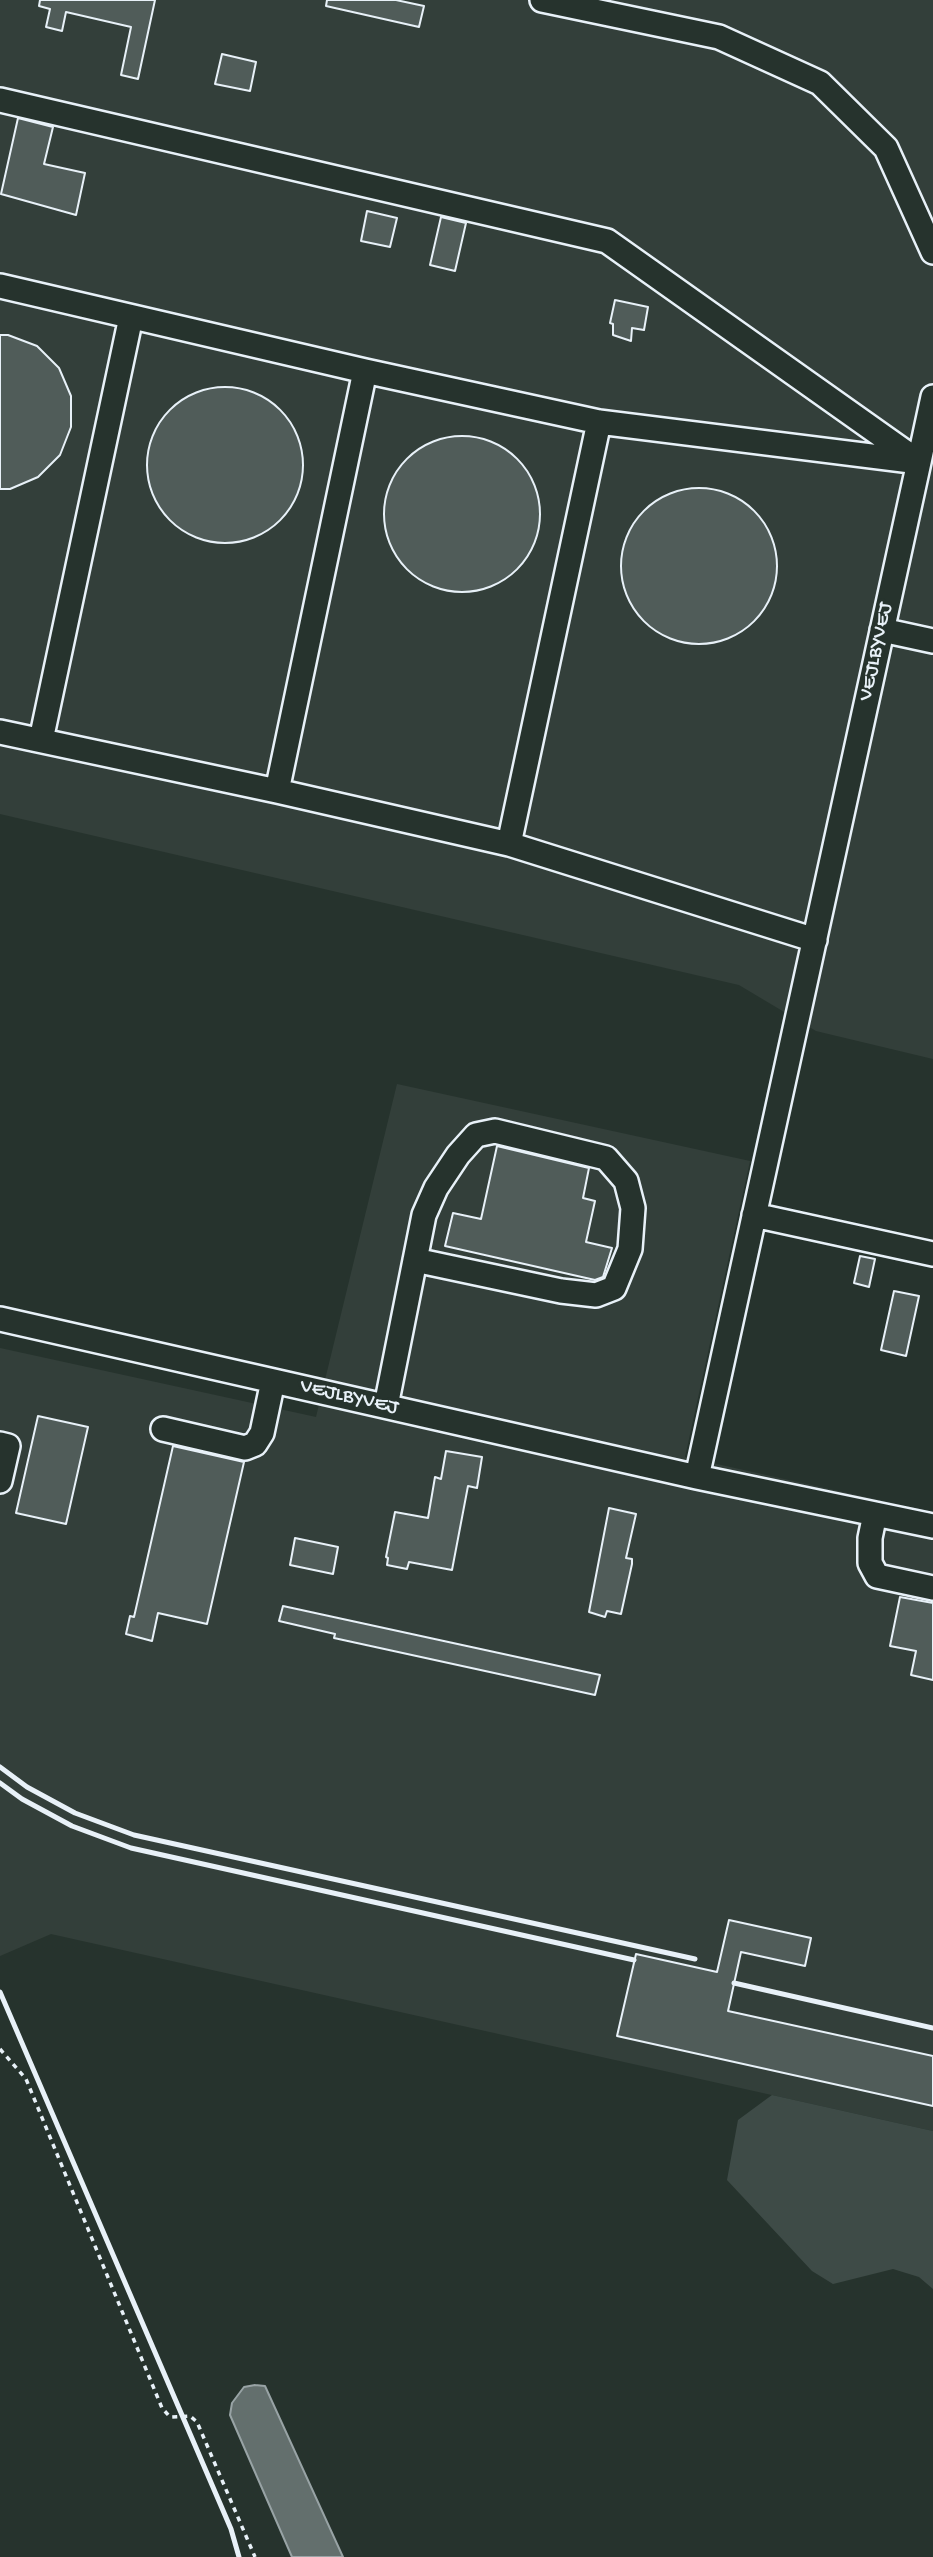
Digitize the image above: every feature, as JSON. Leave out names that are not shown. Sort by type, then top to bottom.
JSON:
[{"type":"street","points":[[542,0],[719,37],[820,83],[886,148],[933,252]]},
{"type":"street","points":[[0,100],[607,241],[919,462]]},
{"type":"street","points":[[0,286],[599,422],[919,462]]},
{"type":"street","points":[[41,740],[131,317]]},
{"type":"street","points":[[277,790],[365,371]]},
{"type":"street","name":"VEJLBYVEJ","points":[[697,1477],[933,397]]},
{"type":"street","points":[[509,844],[599,422]]},
{"type":"street","points":[[882,630],[933,641]]},
{"type":"street","points":[[0,732],[277,790],[509,844],[814,940]]},
{"type":"street","points":[[386,1406],[415,1260],[424,1215],[436,1188],[458,1155],[476,1135],[495,1130],[607,1157],[626,1181],[633,1208],[630,1249],[614,1287],[596,1295],[415,1260]]},
{"type":"street","points":[[754,1215],[933,1254]]},
{"type":"street","name":"VEJLBYVEJ","points":[[0,1319],[697,1477],[933,1526]]},
{"type":"street","points":[[163,1429],[245,1448],[255,1444],[262,1433],[273,1381]]},
{"type":"street","points":[[0,1444],[8,1446],[0,1481]]},
{"type":"street","points":[[875,1514],[870,1538],[870,1563],[877,1576],[933,1588]]},
{"type":"path","points":[[0,2049],[26,2079],[162,2408],[170,2417],[190,2416],[197,2422],[255,2557]]},
{"type":"shaded area","points":[[0,0],[933,0],[933,1059],[816,1031],[739,985],[0,814]]},
{"type":"shaded area","points":[[397,1084],[750,1161],[685,1457],[933,1512],[933,2131],[51,1934],[0,1956],[0,1348],[316,1417]]},
{"type":"shaded area","points":[[772,2095],[933,2131],[933,2289],[919,2277],[893,2269],[833,2284],[812,2271],[727,2180],[738,2120]]},
{"type":"shaded area","points":[[265,2386],[343,2557],[292,2557],[230,2415],[232,2403],[244,2387]]},
{"type":"building","points":[[40,0],[155,0],[138,79],[121,75],[131,27],[66,12],[62,31],[46,27],[50,9],[39,6]]},
{"type":"building","points":[[327,0],[396,0],[424,6],[419,27],[326,6]]},
{"type":"building","points":[[222,54],[256,62],[250,91],[215,84]]},
{"type":"building","points":[[18,118],[53,127],[44,164],[85,173],[76,215],[1,194]]},
{"type":"building","points":[[367,211],[397,218],[390,247],[361,241]]},
{"type":"building","points":[[441,217],[466,223],[455,271],[430,265]]},
{"type":"building","points":[[615,300],[648,307],[644,330],[632,328],[631,341],[613,335],[613,324],[610,323]]},
{"type":"building","points":[[0,335],[8,335],[37,346],[59,368],[71,396],[71,427],[60,455],[38,477],[10,489],[0,489]]},
{"type":"building","points":[[225,387],[255,393],[280,410],[297,435],[303,465],[297,495],[280,520],[255,537],[225,543],[195,537],[170,520],[153,495],[147,465],[153,435],[170,410],[195,393]]},
{"type":"building","points":[[462,436],[492,442],[517,459],[534,484],[540,514],[534,544],[517,569],[492,586],[462,592],[432,586],[407,569],[390,544],[384,514],[390,484],[407,459],[432,442]]},
{"type":"building","points":[[699,488],[729,494],[754,511],[771,536],[777,566],[771,596],[754,621],[729,638],[699,644],[669,638],[644,621],[627,596],[621,566],[627,536],[644,511],[669,494]]},
{"type":"building","points":[[497,1146],[589,1168],[583,1198],[595,1201],[586,1242],[612,1248],[603,1277],[595,1280],[445,1246],[453,1213],[481,1219]]},
{"type":"building","points":[[860,1256],[875,1259],[869,1287],[854,1283]]},
{"type":"building","points":[[894,1291],[919,1296],[906,1356],[881,1350]]},
{"type":"building","points":[[38,1416],[88,1427],[66,1524],[16,1513]]},
{"type":"building","points":[[173,1446],[244,1462],[207,1624],[158,1613],[152,1641],[126,1634],[130,1616],[134,1617]]},
{"type":"building","points":[[446,1451],[482,1457],[477,1488],[468,1486],[452,1570],[409,1562],[407,1569],[387,1565],[386,1557],[395,1512],[428,1518],[435,1477],[441,1479]]},
{"type":"building","points":[[609,1508],[636,1514],[626,1558],[632,1559],[632,1564],[621,1614],[607,1611],[605,1617],[589,1612]]},
{"type":"building","points":[[295,1538],[338,1547],[333,1574],[290,1565]]},
{"type":"building","points":[[900,1597],[933,1603],[933,1680],[911,1675],[916,1651],[890,1646]]},
{"type":"building","points":[[283,1606],[600,1675],[595,1695],[334,1638],[335,1634],[279,1621]]},
{"type":"building","points":[[729,1920],[811,1938],[805,1966],[741,1952],[728,2011],[933,2056],[933,2106],[617,2036],[636,1954],[717,1972]]},
{"type":"railway","points":[[0,1767],[27,1787],[75,1813],[134,1835],[695,1959]]},
{"type":"railway","points":[[0,1783],[22,1799],[72,1826],[131,1848],[634,1960]]},
{"type":"railway","points":[[734,1983],[933,2028]]},
{"type":"railway","points":[[0,1992],[231,2529],[239,2557]]}]
